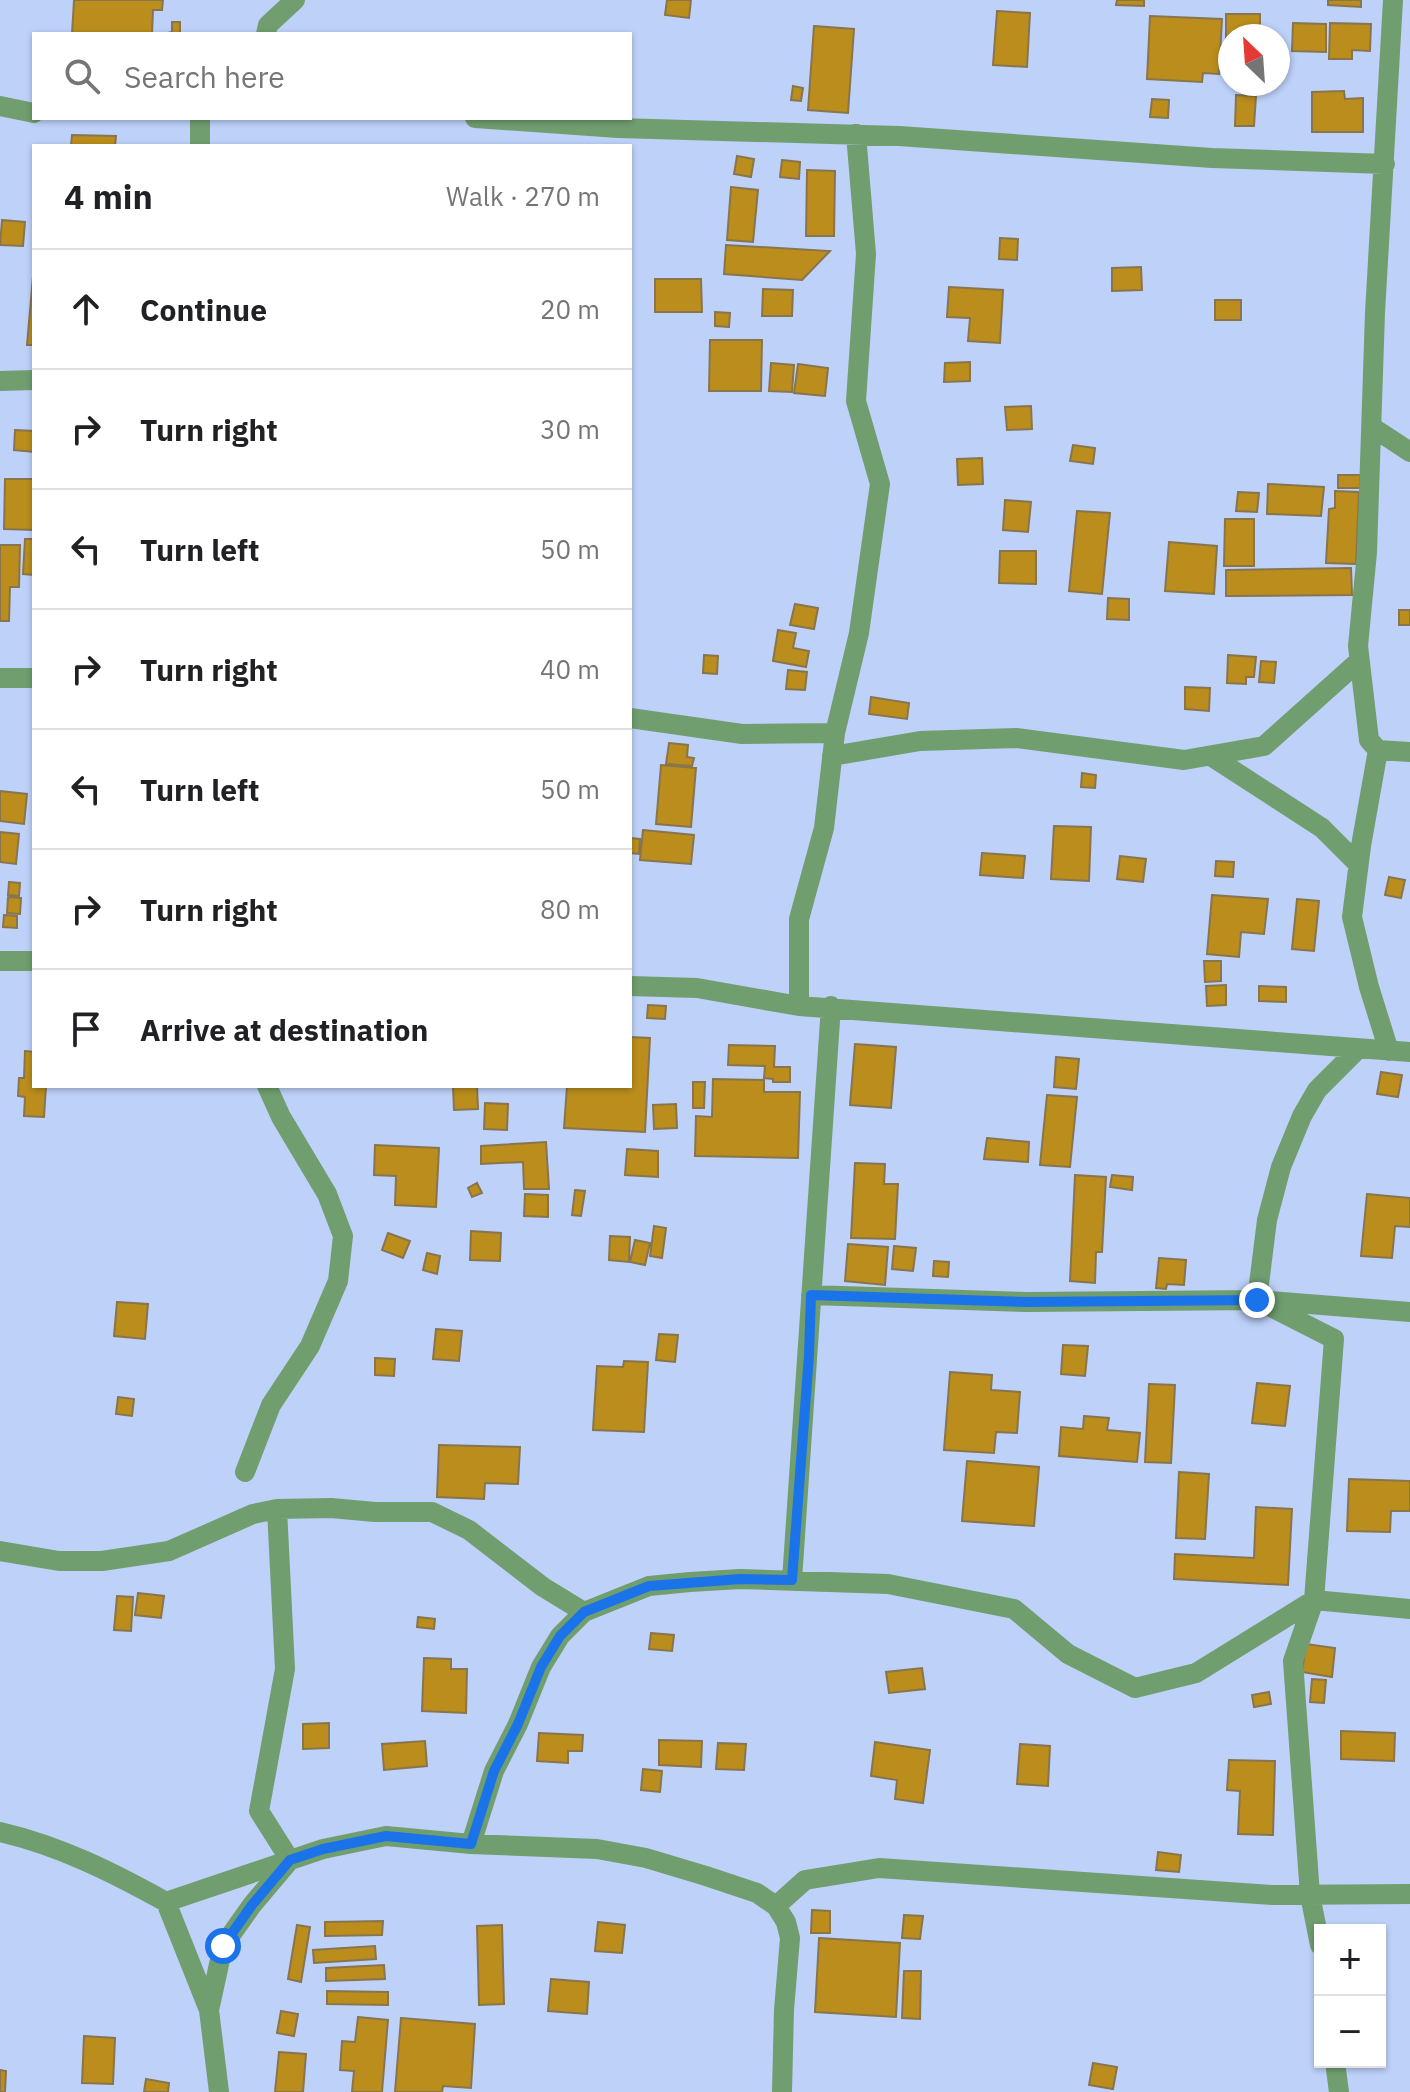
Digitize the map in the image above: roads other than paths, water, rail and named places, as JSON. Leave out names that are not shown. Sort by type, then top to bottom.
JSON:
[{"type":"street","points":[[266,32],[268,25],[295,0]]},
{"type":"street","points":[[1393,0],[1375,313],[1367,552],[1358,646],[1369,740],[1378,750],[1410,752]]},
{"type":"street","points":[[0,106],[32,113]]},
{"type":"street","points":[[200,120],[200,144]]},
{"type":"street","points":[[504,120],[618,128],[856,134],[1212,158],[1385,164]]},
{"type":"street","points":[[799,1006],[799,919],[824,828],[835,733],[859,633],[880,484],[856,401],[866,254],[856,134]]},
{"type":"street","points":[[0,381],[32,380]]},
{"type":"street","points":[[1372,427],[1410,452]]},
{"type":"street","points":[[832,756],[920,741],[1016,738],[1184,760],[1211,756],[1264,746],[1359,661]]},
{"type":"street","points":[[0,678],[32,678]]},
{"type":"street","points":[[632,718],[742,734],[835,733]]},
{"type":"street","points":[[632,986],[697,988],[799,1006],[1400,1051],[1369,987],[1352,917],[1378,750]]},
{"type":"street","points":[[1211,756],[1322,828],[1358,864]]},
{"type":"street","points":[[0,961],[32,961]]},
{"type":"street","points":[[792,1580],[831,1006]]},
{"type":"street","points":[[1257,1300],[1267,1220],[1281,1167],[1302,1116],[1317,1090],[1357,1050]]},
{"type":"street","points":[[245,1472],[271,1405],[310,1346],[338,1281],[343,1236],[327,1194],[281,1117],[268,1088]]},
{"type":"street","points":[[811,1295],[1027,1302],[1257,1300],[1410,1312]]},
{"type":"street","points":[[1257,1300],[1334,1339],[1314,1600],[1293,1661],[1310,1895],[1316,1924]]},
{"type":"street","points":[[0,1551],[59,1561],[102,1561],[169,1551],[253,1514],[277,1509],[432,1512],[469,1530],[543,1587],[584,1612]]},
{"type":"street","points":[[277,1509],[285,1669],[259,1811],[290,1860]]},
{"type":"street","points":[[471,1844],[494,1771],[518,1724],[541,1667],[560,1636],[584,1612],[649,1586],[740,1579],[888,1584],[1014,1609],[1068,1654],[1135,1688],[1196,1673],[1314,1600],[1410,1609]]},
{"type":"street","points":[[0,1832],[28,1838],[76,1856],[166,1902],[209,2010],[219,2092]]},
{"type":"street","points":[[166,1902],[323,1849],[386,1836],[471,1844],[597,1849],[646,1858],[757,1893],[776,1906],[786,1922],[790,1938],[782,2092]]},
{"type":"street","points":[[209,2010],[223,1946],[290,1860]]},
{"type":"street","points":[[776,1906],[805,1880],[879,1868],[1273,1895],[1410,1894]]},
{"type":"street","points":[[1336,2068],[1339,2092]]}]
